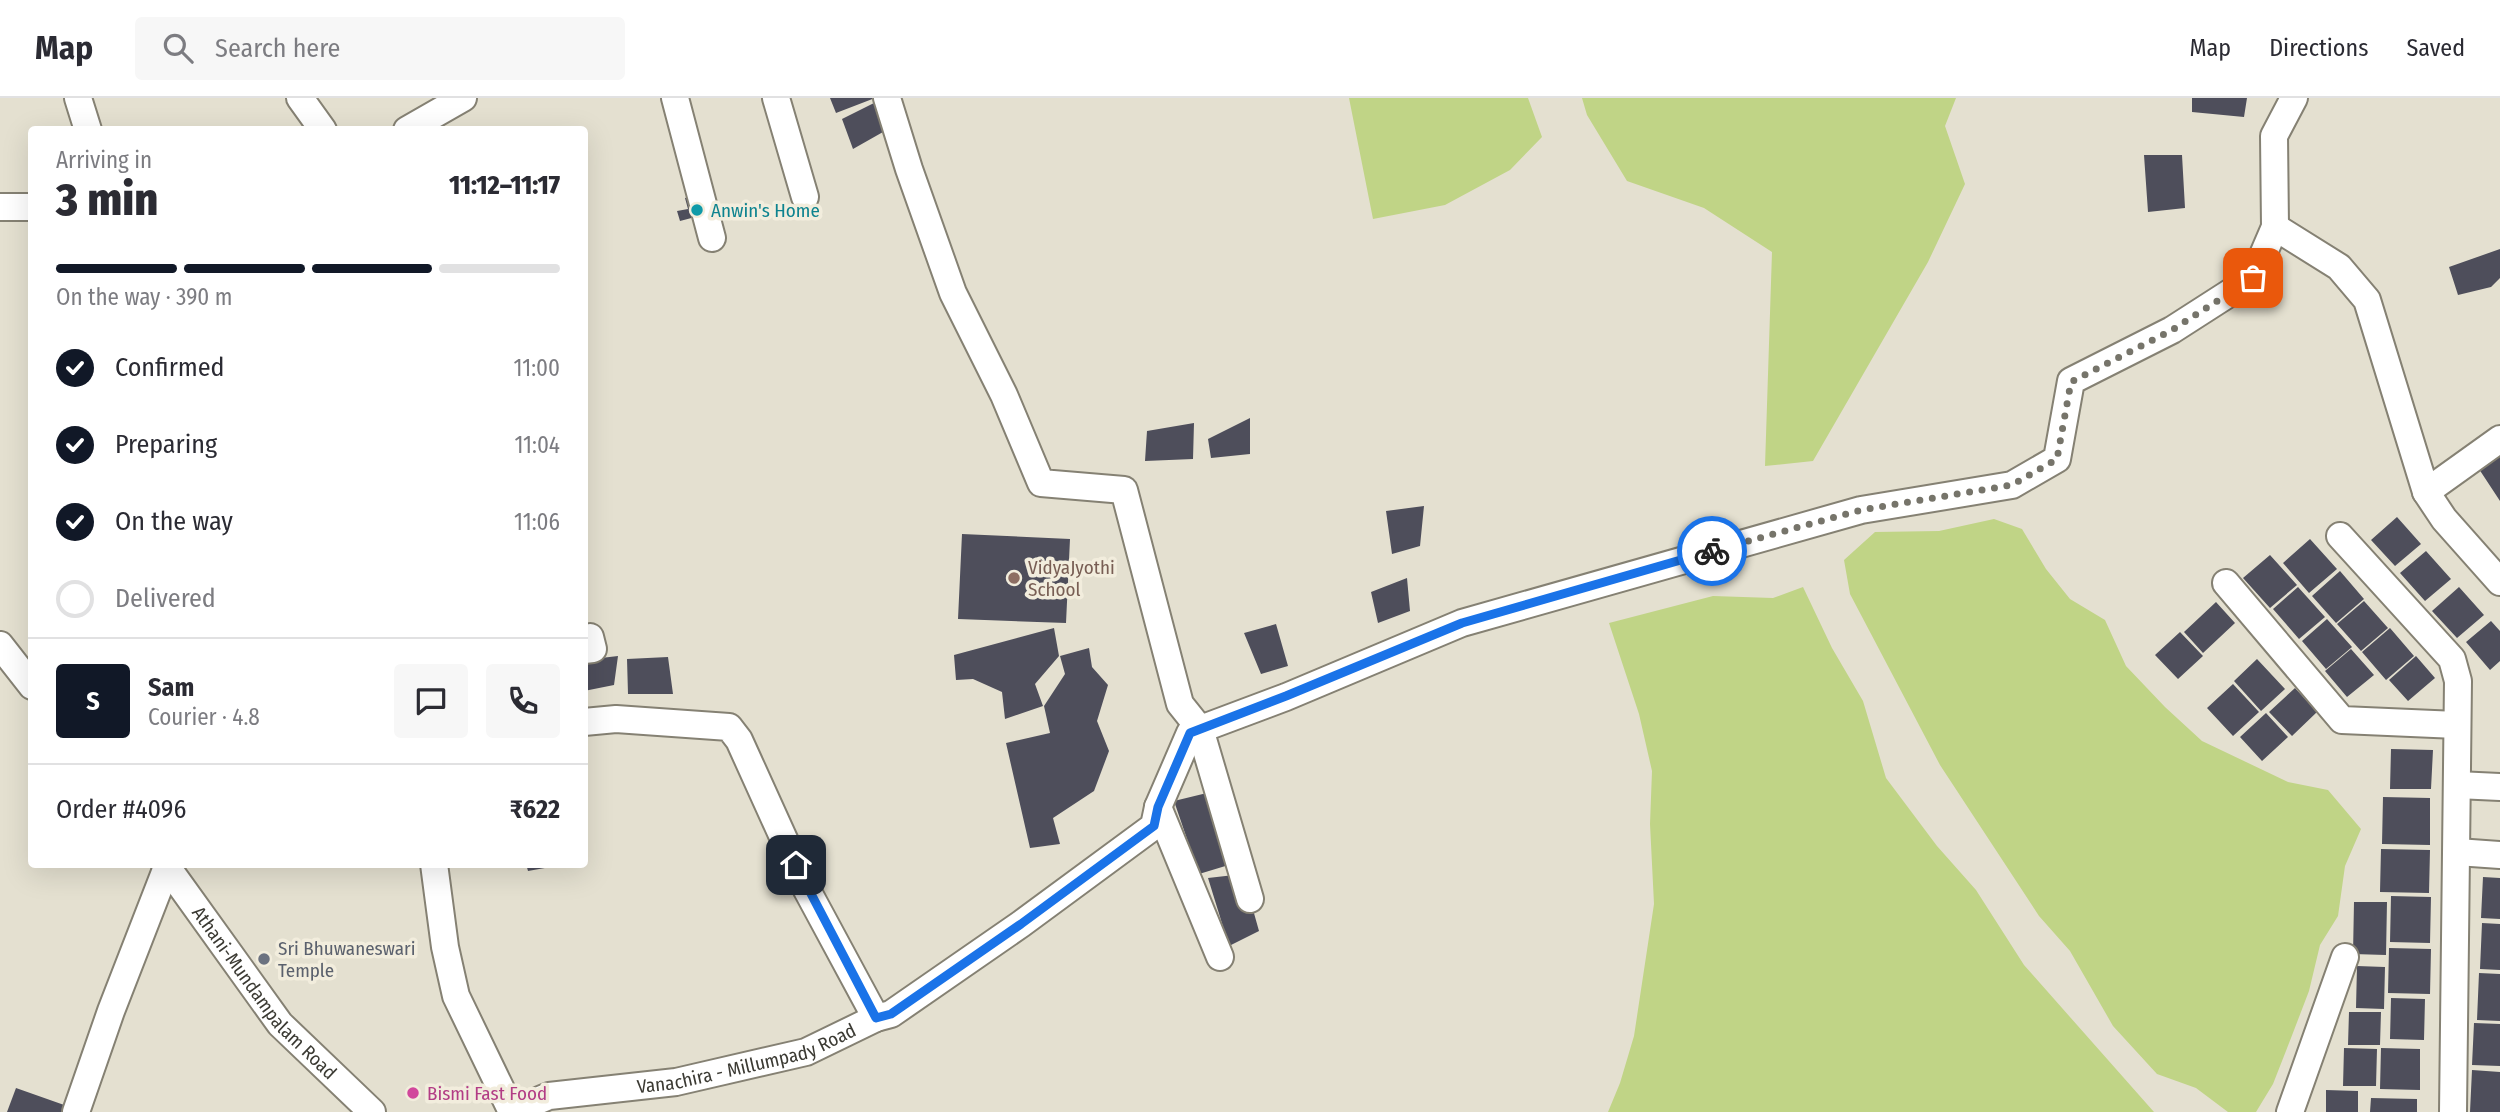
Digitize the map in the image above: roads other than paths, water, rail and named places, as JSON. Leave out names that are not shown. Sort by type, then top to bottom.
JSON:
[{"type":"street","points":[[78,98],[87,126]]},
{"type":"street","points":[[300,98],[320,126]]},
{"type":"street","points":[[414,126],[463,98]]},
{"type":"street","points":[[675,98],[712,238]]},
{"type":"street","points":[[776,98],[805,197]]},
{"type":"street","points":[[887,98],[953,293],[1004,395],[1041,483],[1124,490],[1180,704],[1200,729],[1251,900]]},
{"type":"street","points":[[1200,729],[1462,623],[1861,510],[2012,485],[2057,459],[2071,382],[2172,330],[2253,278],[2275,227],[2274,136],[2294,98]]},
{"type":"street","points":[[0,207],[28,207]]},
{"type":"street","points":[[2275,227],[2339,267],[2367,300],[2426,492],[2444,519],[2500,582]]},
{"type":"street","points":[[2426,492],[2500,439]]},
{"type":"street","points":[[2340,537],[2452,659],[2458,681],[2453,1112]]},
{"type":"street","points":[[2226,583],[2342,720],[2457,725]]},
{"type":"street","points":[[0,645],[28,681]]},
{"type":"street","points":[[588,722],[616,719],[729,727],[738,740],[807,890],[876,1018]]},
{"type":"street","name":"Vanachira - Millumpady Road","points":[[511,1112],[549,1096],[676,1083],[806,1052],[876,1018],[891,1014],[1010,932],[1154,826],[1158,807],[1190,733],[1200,729]]},
{"type":"street","points":[[2458,785],[2500,787]]},
{"type":"street","points":[[1158,807],[1220,957]]},
{"type":"street","points":[[2457,852],[2500,855]]},
{"type":"street","points":[[76,1112],[165,868]]},
{"type":"street","name":"Athani-Mundampalam Road","points":[[167,868],[280,1024],[372,1112]]},
{"type":"street","points":[[435,868],[456,996],[511,1112]]},
{"type":"street","points":[[2290,1112],[2345,957]]},
{"type":"place","name":"Anwin's Home","points":[[697,210]]},
{"type":"place","name":"VidyaJyothi School","points":[[1014,578]]},
{"type":"place","name":"Sri Bhuwaneswari Temple","points":[[264,959]]},
{"type":"place","name":"Bismi Fast Food","points":[[413,1093]]}]
